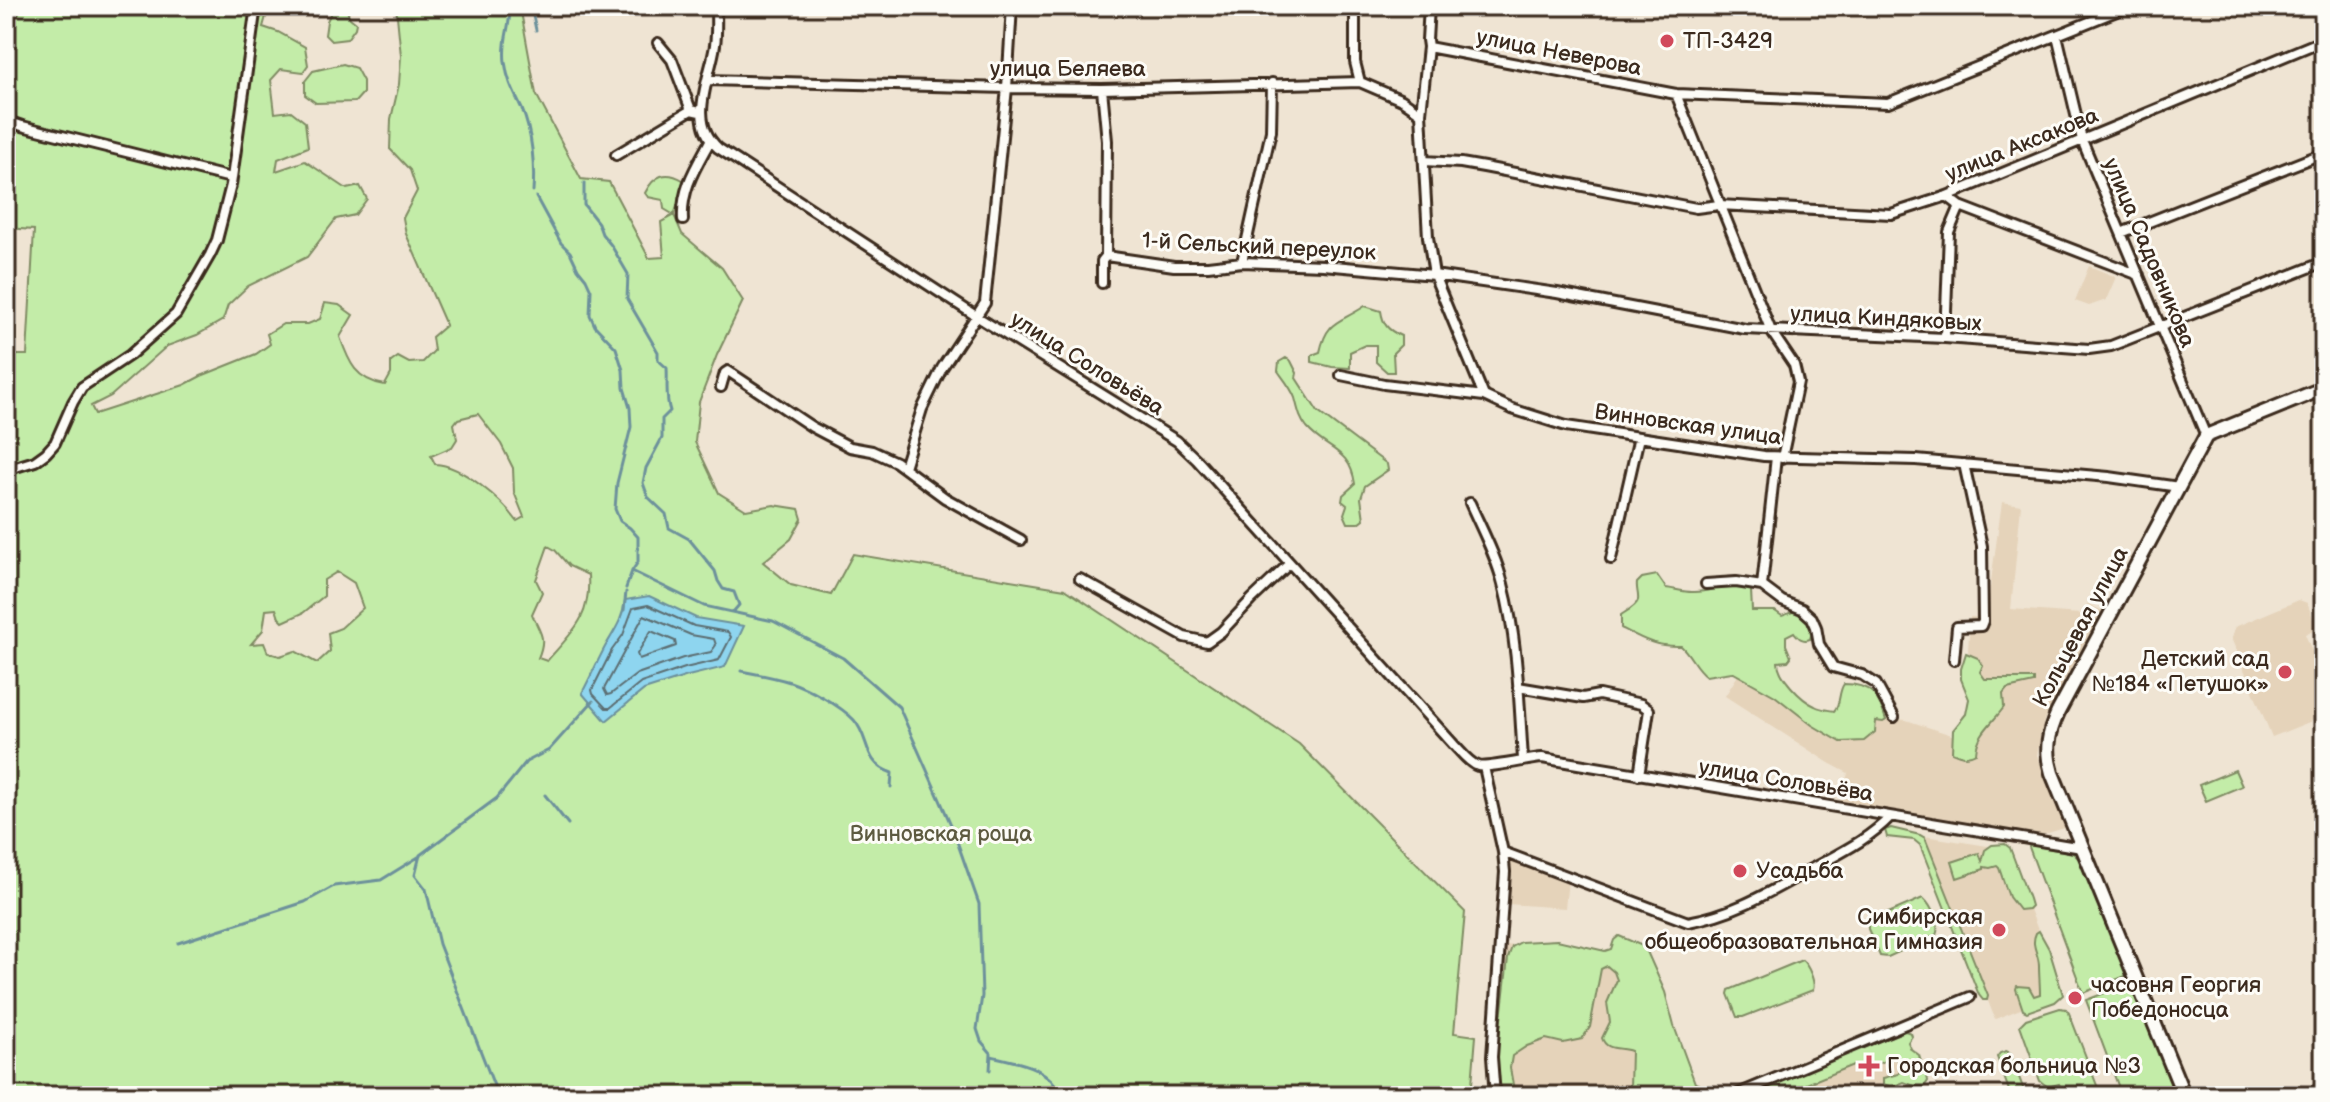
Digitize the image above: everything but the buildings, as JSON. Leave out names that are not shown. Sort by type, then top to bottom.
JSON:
[{"type":"street","points":[[6,470],[35,461],[46,453],[55,443],[82,387],[130,355],[176,314],[192,288],[214,247],[228,199],[256,6]]},
{"type":"street","points":[[616,155],[696,111],[715,43],[716,6]]},
{"type":"street","points":[[904,467],[922,409],[942,368],[985,303],[1007,88],[1012,6]]},
{"type":"street","points":[[1353,6],[1355,62],[1360,82]]},
{"type":"street","points":[[1429,6],[1421,113],[1428,237],[1434,275],[1484,396]]},
{"type":"street","name":"улица Неверова","points":[[1428,47],[1676,94],[1888,103],[2129,6]]},
{"type":"street","name":"улица Садовникова","points":[[2057,35],[2082,140],[2206,436]]},
{"type":"street","name":"улица Аксакова","points":[[1719,205],[1891,214],[1947,196],[2324,40]]},
{"type":"street","points":[[658,43],[672,60],[710,141],[681,202],[683,220]]},
{"type":"street","name":"улица Беляева","points":[[707,80],[1102,89],[1360,82],[1402,100],[1421,113]]},
{"type":"street","points":[[1242,262],[1271,131],[1272,83]]},
{"type":"street","points":[[1102,89],[1107,141],[1106,256],[1102,261],[1102,283]]},
{"type":"street","points":[[1676,94],[1771,331],[1794,365],[1798,382],[1779,458],[1762,586]]},
{"type":"street","points":[[6,115],[13,123],[22,126],[231,178]]},
{"type":"street","name":"улица Соловьёва","points":[[710,141],[976,316],[1177,441],[1473,763],[1484,767],[1542,758],[2082,848]]},
{"type":"street","points":[[2121,233],[2324,153]]},
{"type":"street","points":[[1424,161],[1461,163],[1696,208],[1719,205]]},
{"type":"street","points":[[1947,196],[1960,206],[2139,275]]},
{"type":"street","points":[[1945,338],[1949,232],[1960,206]]},
{"type":"street","name":"1-й Сельский переулок","points":[[1106,256],[1174,266],[1242,262],[1323,265],[1434,275]]},
{"type":"street","name":"улица Киндяковых","points":[[1434,275],[1557,293],[1745,329],[1945,338],[2089,349],[2111,346],[2324,262]]},
{"type":"street","points":[[721,387],[728,371],[812,427],[850,447],[872,451],[904,467],[945,498],[1021,540]]},
{"type":"street","name":"Винновская улица","points":[[1341,375],[1384,384],[1484,396],[1512,409],[1566,426],[1779,458],[1848,457],[1964,464],[2109,477],[2179,487]]},
{"type":"street","points":[[2206,436],[2324,388]]},
{"type":"street","name":"Кольцевая улица","points":[[2184,1096],[2082,848],[2047,757],[2047,743],[2051,727],[2206,436]]},
{"type":"street","points":[[1611,559],[1639,437]]},
{"type":"street","points":[[1954,660],[1957,627],[1974,628],[1981,626],[1983,621],[1982,546],[1964,464]]},
{"type":"street","points":[[1470,503],[1495,556],[1504,585],[1518,687],[1523,759]]},
{"type":"street","points":[[1080,579],[1184,637],[1207,642],[1221,632],[1289,564]]},
{"type":"street","points":[[1706,584],[1736,582],[1762,586],[1782,601],[1802,609],[1812,618],[1819,644],[1833,667],[1862,675],[1876,684],[1894,717]]},
{"type":"street","points":[[1518,687],[1583,698],[1599,695],[1641,704],[1649,710],[1639,775]]},
{"type":"street","points":[[1484,767],[1505,872],[1492,1057],[1495,1096]]},
{"type":"street","points":[[1503,852],[1688,922],[1715,918],[1742,907],[1852,846],[1877,830],[1890,817]]},
{"type":"street","points":[[1733,1096],[1970,997]]},
{"type":"shaded area","points":[[2089,266],[2116,277],[2106,300],[2089,306],[2075,301]]},
{"type":"shaded area","points":[[2002,502],[2021,505],[2011,609],[2080,614],[2088,604],[2103,611],[2044,720],[2037,755],[2068,827],[2038,836],[1840,801],[1848,773],[1725,696],[1740,672],[1839,732],[1871,718],[1906,720],[1973,742],[1985,722],[1968,651],[1970,617],[1986,617]]},
{"type":"shaded area","name":"Детский сад №184 «Петушок»","points":[[2299,600],[2307,603],[2317,628],[2305,634],[2312,651],[2324,647],[2324,716],[2272,737],[2231,638],[2235,627]]},
{"type":"shaded area","name":"Симбирская общеобразовательная Гимназия","points":[[1924,836],[2007,849],[2062,993],[1995,1019]]},
{"type":"shaded area","points":[[1511,859],[1568,880],[1565,908],[1508,904]]},
{"type":"shaded area","points":[[1505,945],[1636,957],[1692,1096],[1500,1096],[1499,1044]]},
{"type":"shaded area","name":"Городская больница №3","points":[[1898,1037],[1913,1071],[1854,1096],[1754,1096]]},
{"type":"green space","name":"Винновская роща","points":[[26,6],[269,6],[263,27],[305,47],[308,65],[303,72],[281,69],[271,80],[275,113],[291,111],[305,122],[308,147],[278,159],[276,171],[305,161],[347,189],[360,186],[367,199],[355,215],[336,219],[307,257],[248,286],[228,305],[223,320],[197,335],[167,346],[111,396],[91,406],[95,414],[184,385],[256,354],[270,344],[267,334],[283,324],[308,324],[320,319],[325,303],[339,305],[353,315],[340,337],[355,369],[367,379],[385,385],[391,374],[391,362],[398,357],[409,363],[423,362],[434,351],[432,337],[446,325],[406,234],[403,218],[417,191],[410,170],[390,149],[391,119],[399,84],[401,56],[396,6],[520,6],[536,94],[581,179],[609,182],[649,258],[664,257],[661,222],[674,215],[682,234],[722,268],[743,301],[699,402],[695,442],[719,493],[746,510],[774,505],[799,509],[802,519],[791,539],[763,562],[791,585],[831,595],[853,554],[1065,589],[1299,744],[1465,912],[1454,1033],[1476,1036],[1471,1096],[6,1096],[6,355],[27,355],[34,230],[6,228],[6,18],[15,16]],"holes":[[[478,414],[501,444],[513,468],[514,492],[524,517],[517,521],[502,503],[480,485],[457,470],[435,464],[431,456],[452,447],[457,439],[454,424],[458,419]],[[548,546],[569,566],[588,575],[587,602],[583,613],[572,632],[547,661],[538,658],[542,640],[532,614],[542,592],[536,580]],[[337,572],[354,583],[363,608],[341,628],[328,633],[330,651],[317,663],[295,651],[280,656],[268,653],[264,643],[251,644],[263,630],[266,610],[276,609],[283,622],[303,613],[324,596],[324,580]]]},
{"type":"green space","points":[[334,6],[346,8],[356,23],[347,39],[331,41],[325,35]]},
{"type":"green space","points":[[343,64],[356,68],[363,81],[363,93],[355,102],[316,103],[305,95],[305,81],[313,71]]},
{"type":"green space","points":[[666,175],[683,180],[684,187],[674,215],[664,209],[663,200],[648,197],[645,193],[656,178]]},
{"type":"green space","points":[[1365,306],[1381,311],[1387,326],[1401,336],[1401,345],[1393,353],[1394,372],[1387,372],[1376,362],[1376,345],[1365,345],[1350,352],[1350,368],[1312,362],[1312,355],[1320,352],[1331,327]]},
{"type":"green space","points":[[1286,358],[1291,361],[1296,378],[1318,412],[1387,464],[1388,470],[1365,486],[1361,498],[1364,519],[1359,523],[1348,523],[1344,514],[1347,505],[1342,501],[1343,495],[1355,484],[1352,472],[1343,457],[1315,436],[1302,421],[1294,395],[1278,371],[1279,362]]},
{"type":"green space","points":[[1657,575],[1666,588],[1686,592],[1744,587],[1751,590],[1752,611],[1775,611],[1782,616],[1798,610],[1810,622],[1812,634],[1810,639],[1805,640],[1794,632],[1786,636],[1791,657],[1788,661],[1778,662],[1786,680],[1809,703],[1834,711],[1844,684],[1861,686],[1876,698],[1886,720],[1876,721],[1875,732],[1864,741],[1841,742],[1812,725],[1775,696],[1732,672],[1706,676],[1681,646],[1650,642],[1621,628],[1621,615],[1638,600],[1637,583],[1642,578]]},
{"type":"green space","points":[[1966,653],[1978,658],[1983,665],[1980,672],[1985,679],[2034,679],[2034,683],[2007,689],[2003,694],[2004,707],[1982,734],[1976,753],[1967,756],[1952,752],[1953,730],[1966,714],[1969,699],[1961,679]]},
{"type":"green space","points":[[2235,770],[2242,786],[2206,801],[2199,785]]},
{"type":"green space","points":[[1891,828],[1925,838],[1987,1000],[1979,995],[1920,845],[1914,840],[1887,837],[1885,830]]},
{"type":"green space","points":[[2005,844],[2010,848],[2029,899],[2031,906],[2028,909],[2019,910],[2009,897],[1997,866],[1984,867],[1957,878],[1952,862],[1979,853],[1982,861],[1985,850],[1992,845]]},
{"type":"green space","points":[[2029,847],[2073,853],[2082,862],[2128,975],[2083,993]]},
{"type":"green space","points":[[1923,898],[1934,915],[1936,935],[1888,957],[1880,956],[1868,924]]},
{"type":"green space","points":[[2039,931],[2049,949],[2063,995],[2055,1002],[2027,1012],[2023,1010],[2016,989],[2017,986],[2029,987],[2034,996],[2040,994],[2039,961],[2034,942]]},
{"type":"green space","points":[[1619,936],[1645,947],[1665,992],[1695,1083],[1703,1086],[1711,1096],[1652,1096],[1630,1087],[1631,1051],[1610,1047],[1602,1038],[1610,1022],[1607,1003],[1617,980],[1607,966],[1601,969],[1590,1027],[1582,1039],[1563,1043],[1546,1039],[1512,1056],[1510,1068],[1515,1096],[1497,1096],[1496,1063],[1508,958],[1512,947],[1521,942],[1557,940],[1605,951],[1611,949]]},
{"type":"green space","points":[[1802,960],[1811,974],[1813,990],[1737,1017],[1729,990]]},
{"type":"green space","points":[[2131,983],[2176,1096],[2122,1096],[2086,1000]]},
{"type":"green space","points":[[2060,1008],[2069,1013],[2101,1096],[2065,1096],[2059,1084],[2048,1087],[2040,1081],[2020,1025],[2026,1019]]},
{"type":"green space","points":[[1905,1031],[1911,1033],[1908,1042],[1919,1055],[1926,1075],[1928,1081],[1924,1087],[1904,1082],[1892,1087],[1883,1084],[1883,1078],[1902,1070],[1894,1058],[1870,1066],[1853,1065],[1777,1096],[1740,1096]]},
{"type":"green space","points":[[2006,1051],[2010,1053],[2026,1096],[2011,1096],[1997,1057]]},
{"type":"water","points":[[649,596],[696,618],[744,626],[725,667],[644,690],[606,721],[582,693],[618,625],[625,600]]},
{"type":"waterway","points":[[510,6],[505,62],[528,128],[533,160],[533,191]]},
{"type":"waterway","points":[[531,6],[536,30]]},
{"type":"waterway","points":[[584,183],[584,205],[628,274],[627,299],[658,352],[658,360],[667,368],[670,411],[662,419],[662,438],[646,468],[643,483],[648,497],[666,514],[669,528],[689,539],[715,571],[723,589],[734,592],[739,605],[733,612]]},
{"type":"waterway","points":[[536,197],[561,243],[586,279],[591,290],[590,315],[595,326],[616,348],[623,370],[631,427],[617,483],[615,509],[620,521],[638,537],[638,562],[626,588]]},
{"type":"waterway","points":[[632,571],[704,606],[773,621],[843,658],[899,707],[952,827],[979,904],[982,996],[977,1029],[981,1041],[991,1053],[990,1070]]},
{"type":"waterway","points":[[624,610],[626,592]]},
{"type":"waterway","points":[[741,671],[797,685],[841,709],[859,727],[871,757],[882,769],[892,773],[891,787]]},
{"type":"waterway","points":[[498,1096],[439,944],[426,889],[415,875],[420,855],[497,798],[526,762],[549,750],[593,701]]},
{"type":"waterway","points":[[545,795],[568,824]]},
{"type":"waterway","points":[[178,943],[305,902],[334,886],[381,880],[420,856]]},
{"type":"waterway","points":[[991,1056],[1033,1067],[1049,1078],[1063,1096]]},
{"type":"place","name":"ТП-3429","points":[[1667,41]]},
{"type":"place","name":"Детский сад №184 «Петушок»","points":[[2285,672]]},
{"type":"place","name":"Усадьба","points":[[1740,871]]},
{"type":"place","name":"Симбирская общеобразовательная Гимназия","points":[[1999,930]]},
{"type":"place","name":"часовня Георгия Победоносца","points":[[2075,998]]},
{"type":"place","name":"Городская больница №3","points":[[1869,1066]]}]
